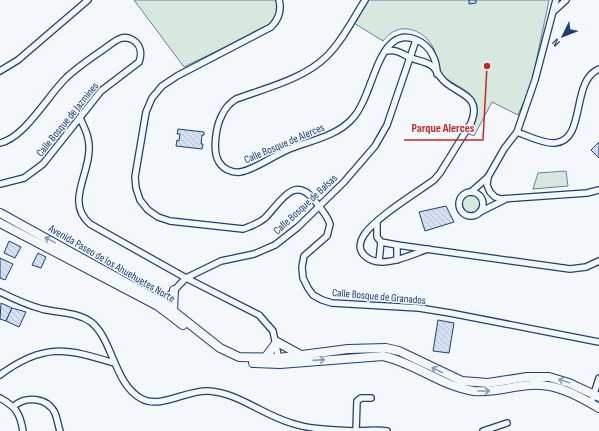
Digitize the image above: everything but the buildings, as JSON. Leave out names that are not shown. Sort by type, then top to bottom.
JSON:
[{"type":"street","points":[[0,71],[18,60],[88,0]]},
{"type":"street","name":"Calle Bosque de Granados","points":[[279,0],[279,16],[271,27],[177,76],[162,86],[152,98],[146,112],[135,177],[136,188],[140,200],[148,210],[158,217],[170,221],[237,228],[254,226],[289,193],[294,190],[307,191],[328,218],[330,230],[325,238],[304,256],[302,267],[303,278],[308,288],[313,295],[322,300],[332,303],[419,308],[599,342]]},
{"type":"street","name":"Calle Bosque de Alerces","points":[[364,0],[342,38],[327,56],[298,76],[236,99],[228,105],[220,120],[216,154],[220,164],[230,171],[243,172],[286,150],[342,128],[360,109],[386,51],[397,39],[405,37],[416,40]]},
{"type":"street","points":[[505,199],[475,216],[465,215],[459,207],[462,196],[471,192],[488,177],[504,149],[517,132],[535,80],[556,0]]},
{"type":"street","points":[[551,15],[558,6],[566,0]]},
{"type":"street","name":"Calle Bosque de Jazmines","points":[[0,143],[17,135],[58,86],[79,67],[119,38],[126,37],[135,41],[141,50],[139,62],[101,91],[48,159],[38,169],[24,178],[0,184]]},
{"type":"street","points":[[416,40],[427,48],[434,56],[437,74]]},
{"type":"street","name":"Calle Bosque de Balsas","points":[[160,304],[186,278],[221,261],[254,254],[270,248],[298,227],[348,178],[375,146],[387,125],[416,40]]},
{"type":"street","points":[[386,51],[400,51],[410,58],[429,64],[446,83],[468,97],[474,110],[471,123],[446,166],[434,180],[377,222],[364,235],[360,244],[361,252],[368,258],[379,261],[397,260],[428,249]]},
{"type":"street","points":[[517,132],[552,143],[560,142],[567,138],[573,129],[586,81],[592,73],[599,69]]},
{"type":"street","points":[[80,118],[88,135],[89,147],[88,158],[78,196],[80,210],[84,218],[90,224],[186,278],[259,315],[270,326],[277,342],[279,361]]},
{"type":"street","points":[[488,177],[487,185],[490,192],[498,198],[505,199],[587,193],[599,190]]},
{"type":"street","points":[[471,192],[480,197]]},
{"type":"street","points":[[480,197],[490,192]]},
{"type":"street","points":[[480,197],[482,208],[480,212]]},
{"type":"street","name":"Avenida Paseo de los Ahuehuetes Norte","points":[[0,213],[173,311],[229,354],[248,358],[265,358],[279,361],[302,355],[375,347],[386,348],[399,351],[462,381],[488,383],[527,377],[549,377],[568,383],[597,396]]},
{"type":"street","points":[[377,222],[377,236],[381,242],[379,261]]},
{"type":"street","name":"Avenida Paseo de los Ahuehuetes Norte","points":[[0,223],[160,304],[220,354],[229,359],[248,363],[383,356],[397,359],[443,381],[474,391],[488,391],[532,384],[564,390],[599,408]]},
{"type":"street","points":[[381,242],[570,269],[586,267],[599,262]]},
{"type":"street","points":[[397,245],[397,260]]},
{"type":"street","points":[[173,311],[174,290]]},
{"type":"street","points":[[0,292],[43,309],[79,315],[92,323],[100,333],[114,364],[129,388],[136,396],[144,400],[152,402],[164,401],[196,391],[210,391],[225,394],[306,429],[387,431]]},
{"type":"street","points":[[277,342],[302,355]]},
{"type":"street","points":[[265,358],[277,342]]},
{"type":"street","points":[[0,375],[15,364],[30,356],[51,351],[68,350],[114,364]]},
{"type":"street","points":[[591,403],[597,396],[599,378]]},
{"type":"street","points":[[0,398],[14,406],[23,431]]},
{"type":"street","points":[[356,431],[356,401],[361,398],[371,398]]},
{"type":"street","points":[[14,406],[22,401],[30,399],[44,402],[54,412],[60,431]]},
{"type":"street","points":[[484,431],[507,423]]},
{"type":"green space","points":[[134,0],[276,0],[278,8],[275,19],[266,27],[184,67]]},
{"type":"green space","points":[[368,0],[549,0],[531,86],[518,115],[492,102],[474,136],[469,134],[475,122],[476,103],[469,93],[443,75],[432,45],[424,36],[414,30],[403,29],[393,32],[383,41],[354,23]]},
{"type":"green space","points":[[566,171],[568,186],[533,189],[538,173]]},
{"type":"green space","points":[[471,194],[478,197],[481,204],[478,211],[471,214],[464,211],[461,204],[464,197]]},
{"type":"place","name":"Parque Alerces","points":[[487,66]]}]
